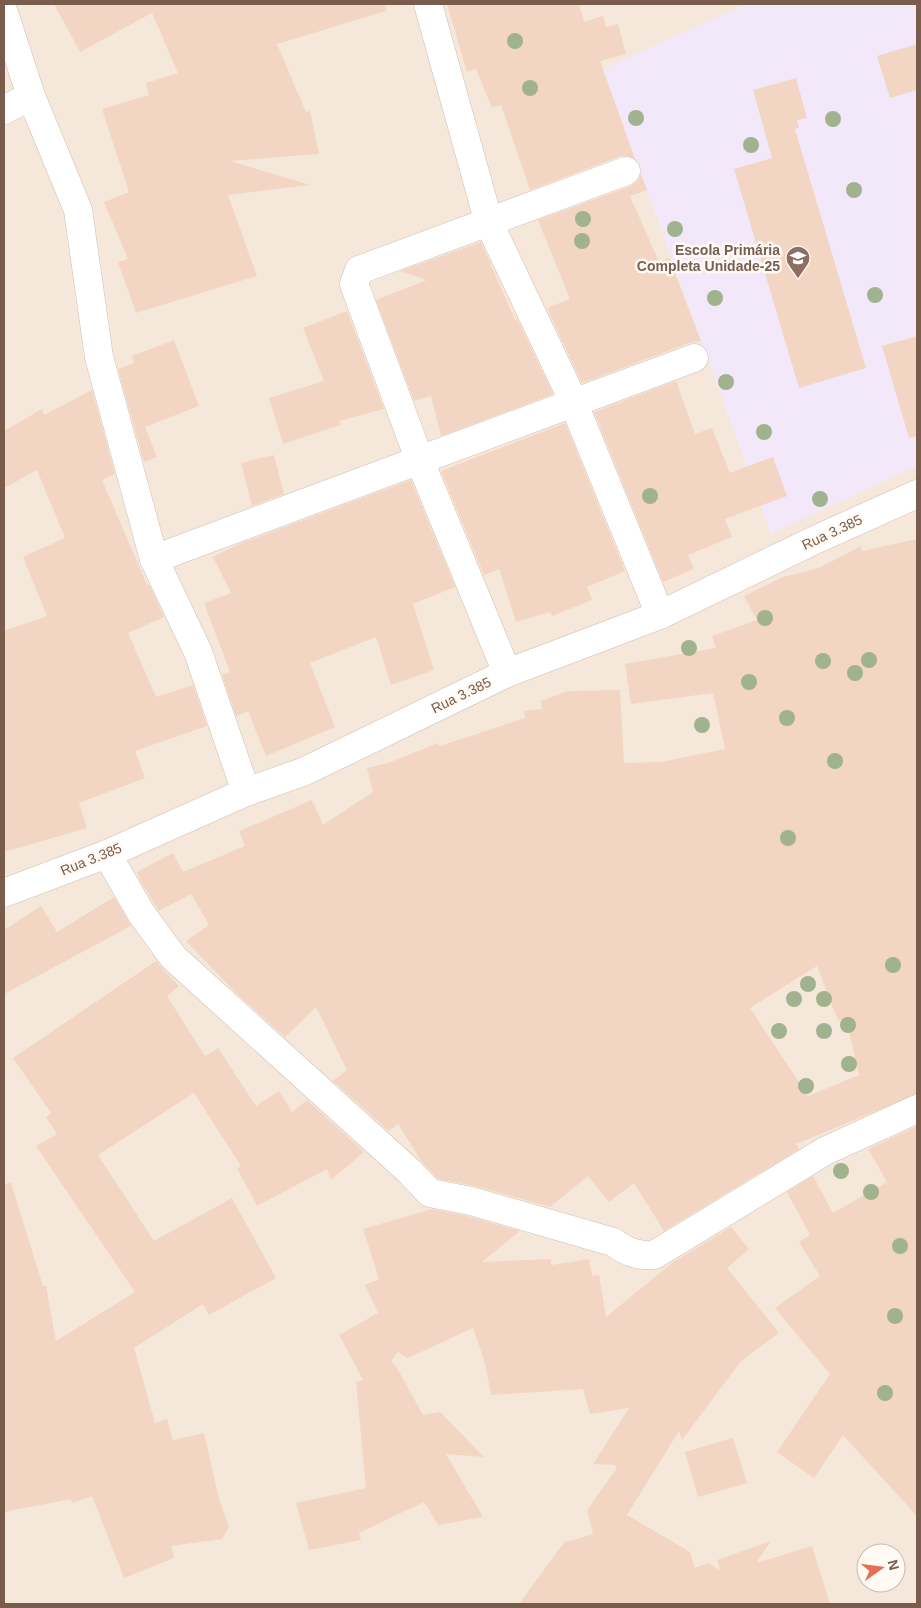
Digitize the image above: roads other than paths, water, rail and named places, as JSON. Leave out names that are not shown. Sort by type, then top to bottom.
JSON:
[{"type":"street","points":[[428,4],[490,223],[574,404],[660,615]]},
{"type":"street","points":[[4,13],[31,96],[78,210],[99,357],[154,558],[198,652],[246,792]]},
{"type":"street","points":[[4,110],[31,96]]},
{"type":"street","points":[[507,673],[420,461],[354,284],[359,270],[626,171]]},
{"type":"street","points":[[154,558],[694,358]]},
{"type":"street","name":"Rua 3.385","points":[[4,893],[107,854],[246,792],[303,772],[507,673],[660,615],[817,539],[917,494]]},
{"type":"street","points":[[107,854],[141,913],[173,957],[402,1165],[430,1193],[471,1201],[613,1242],[624,1250],[639,1256],[654,1255],[825,1151],[917,1109]]},
{"type":"place","name":"Escola Primária Completa Unidade-25","points":[[798,279]]}]
